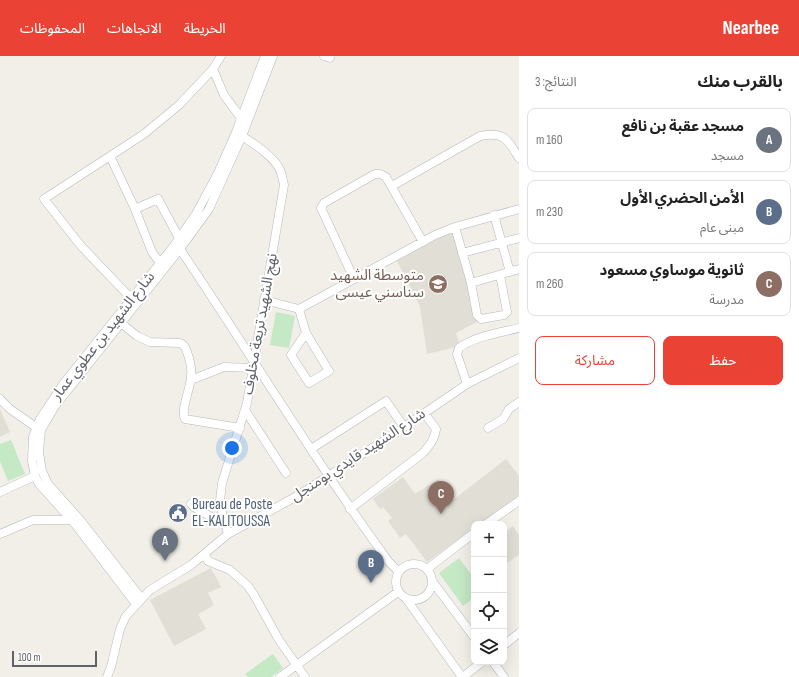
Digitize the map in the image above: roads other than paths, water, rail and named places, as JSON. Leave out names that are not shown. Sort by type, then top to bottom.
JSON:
[{"type":"street","points":[[133,297],[126,292],[81,246],[44,199],[144,134],[174,110],[190,95],[213,69],[221,56]]},
{"type":"street","name":"شارع الشهيد بن عطوي عمار","points":[[139,601],[81,521],[48,484],[42,471],[38,452],[38,429],[40,419],[64,384],[179,238],[199,208],[239,134],[241,118],[265,56]]},
{"type":"street","name":"شارع الشهيد بن عطوي عمار","points":[[139,601],[39,484],[32,466],[33,437],[55,406],[180,250],[209,208],[273,56]]},
{"type":"street","points":[[213,69],[224,95],[241,118]]},
{"type":"street","name":"نهج الشهيد تريعة مخلوف","points":[[228,534],[221,509],[220,500],[222,483],[245,410],[284,185],[280,168],[272,159],[239,134]]},
{"type":"street","points":[[392,186],[480,136],[497,134],[502,136],[512,146],[519,158]]},
{"type":"street","points":[[110,156],[135,209],[152,252],[160,263]]},
{"type":"street","points":[[354,279],[322,212],[322,206],[332,198],[375,174],[383,175],[392,186],[423,242]]},
{"type":"street","points":[[135,209],[158,199],[179,238]]},
{"type":"street","points":[[264,300],[299,309],[423,242],[455,227],[519,209]]},
{"type":"street","points":[[494,215],[510,272]]},
{"type":"street","points":[[455,227],[479,318],[482,320],[504,314],[507,311],[500,275]]},
{"type":"street","points":[[462,253],[519,238]]},
{"type":"street","points":[[180,250],[350,509],[389,562],[398,571]]},
{"type":"street","points":[[470,283],[519,269]]},
{"type":"street","points":[[299,309],[306,333],[329,371],[309,383],[292,354],[306,333]]},
{"type":"street","points":[[121,323],[137,336],[150,342],[181,344],[185,347],[191,366],[191,380],[184,412],[185,419],[240,428]]},
{"type":"street","points":[[467,384],[457,354],[459,348],[469,342],[486,336],[519,328]]},
{"type":"street","name":"شارع الشهيد قايدي بومنجل","points":[[107,677],[111,667],[120,629],[126,616],[150,590],[205,555],[228,534],[297,496],[329,476],[467,384],[519,358]]},
{"type":"street","points":[[191,380],[224,368],[254,364]]},
{"type":"street","points":[[0,399],[10,410],[38,429]]},
{"type":"street","points":[[311,449],[386,401],[404,427]]},
{"type":"street","points":[[488,428],[502,419],[509,409],[519,402]]},
{"type":"street","points":[[245,410],[286,472]]},
{"type":"street","points":[[350,509],[423,453],[429,446],[434,438],[436,429],[424,413]]},
{"type":"street","points":[[0,492],[35,476]]},
{"type":"street","points":[[490,521],[519,501]]},
{"type":"street","points":[[191,504],[225,525]]},
{"type":"street","points":[[0,534],[33,520],[71,520]]},
{"type":"street","points":[[427,570],[471,536]]},
{"type":"street","points":[[205,555],[208,561],[230,570],[248,586],[279,640],[305,677]]},
{"type":"street","points":[[471,633],[432,581],[427,570],[423,566],[410,564],[398,571],[395,581],[398,592],[407,600],[462,677],[478,665]]},
{"type":"street","points":[[407,600],[419,600],[425,597],[432,587],[432,581]]},
{"type":"street","points":[[280,677],[398,592]]},
{"type":"street","points":[[507,643],[519,633]]},
{"type":"street","points":[[495,665],[504,677]]},
{"type":"place","name":"متوسطة الشهيد سناسني عيسى","points":[[438,284]]},
{"type":"place","name":"Bureau de Poste EL-KALITOUSSA","points":[[178,513]]},
{"type":"place","name":"ثانوية موساوي مسعود","points":[[441,514]]},
{"type":"place","name":"مسجد عقبة بن نافع","points":[[165,561]]},
{"type":"place","name":"الأمن الحضري الأول","points":[[371,583]]}]
